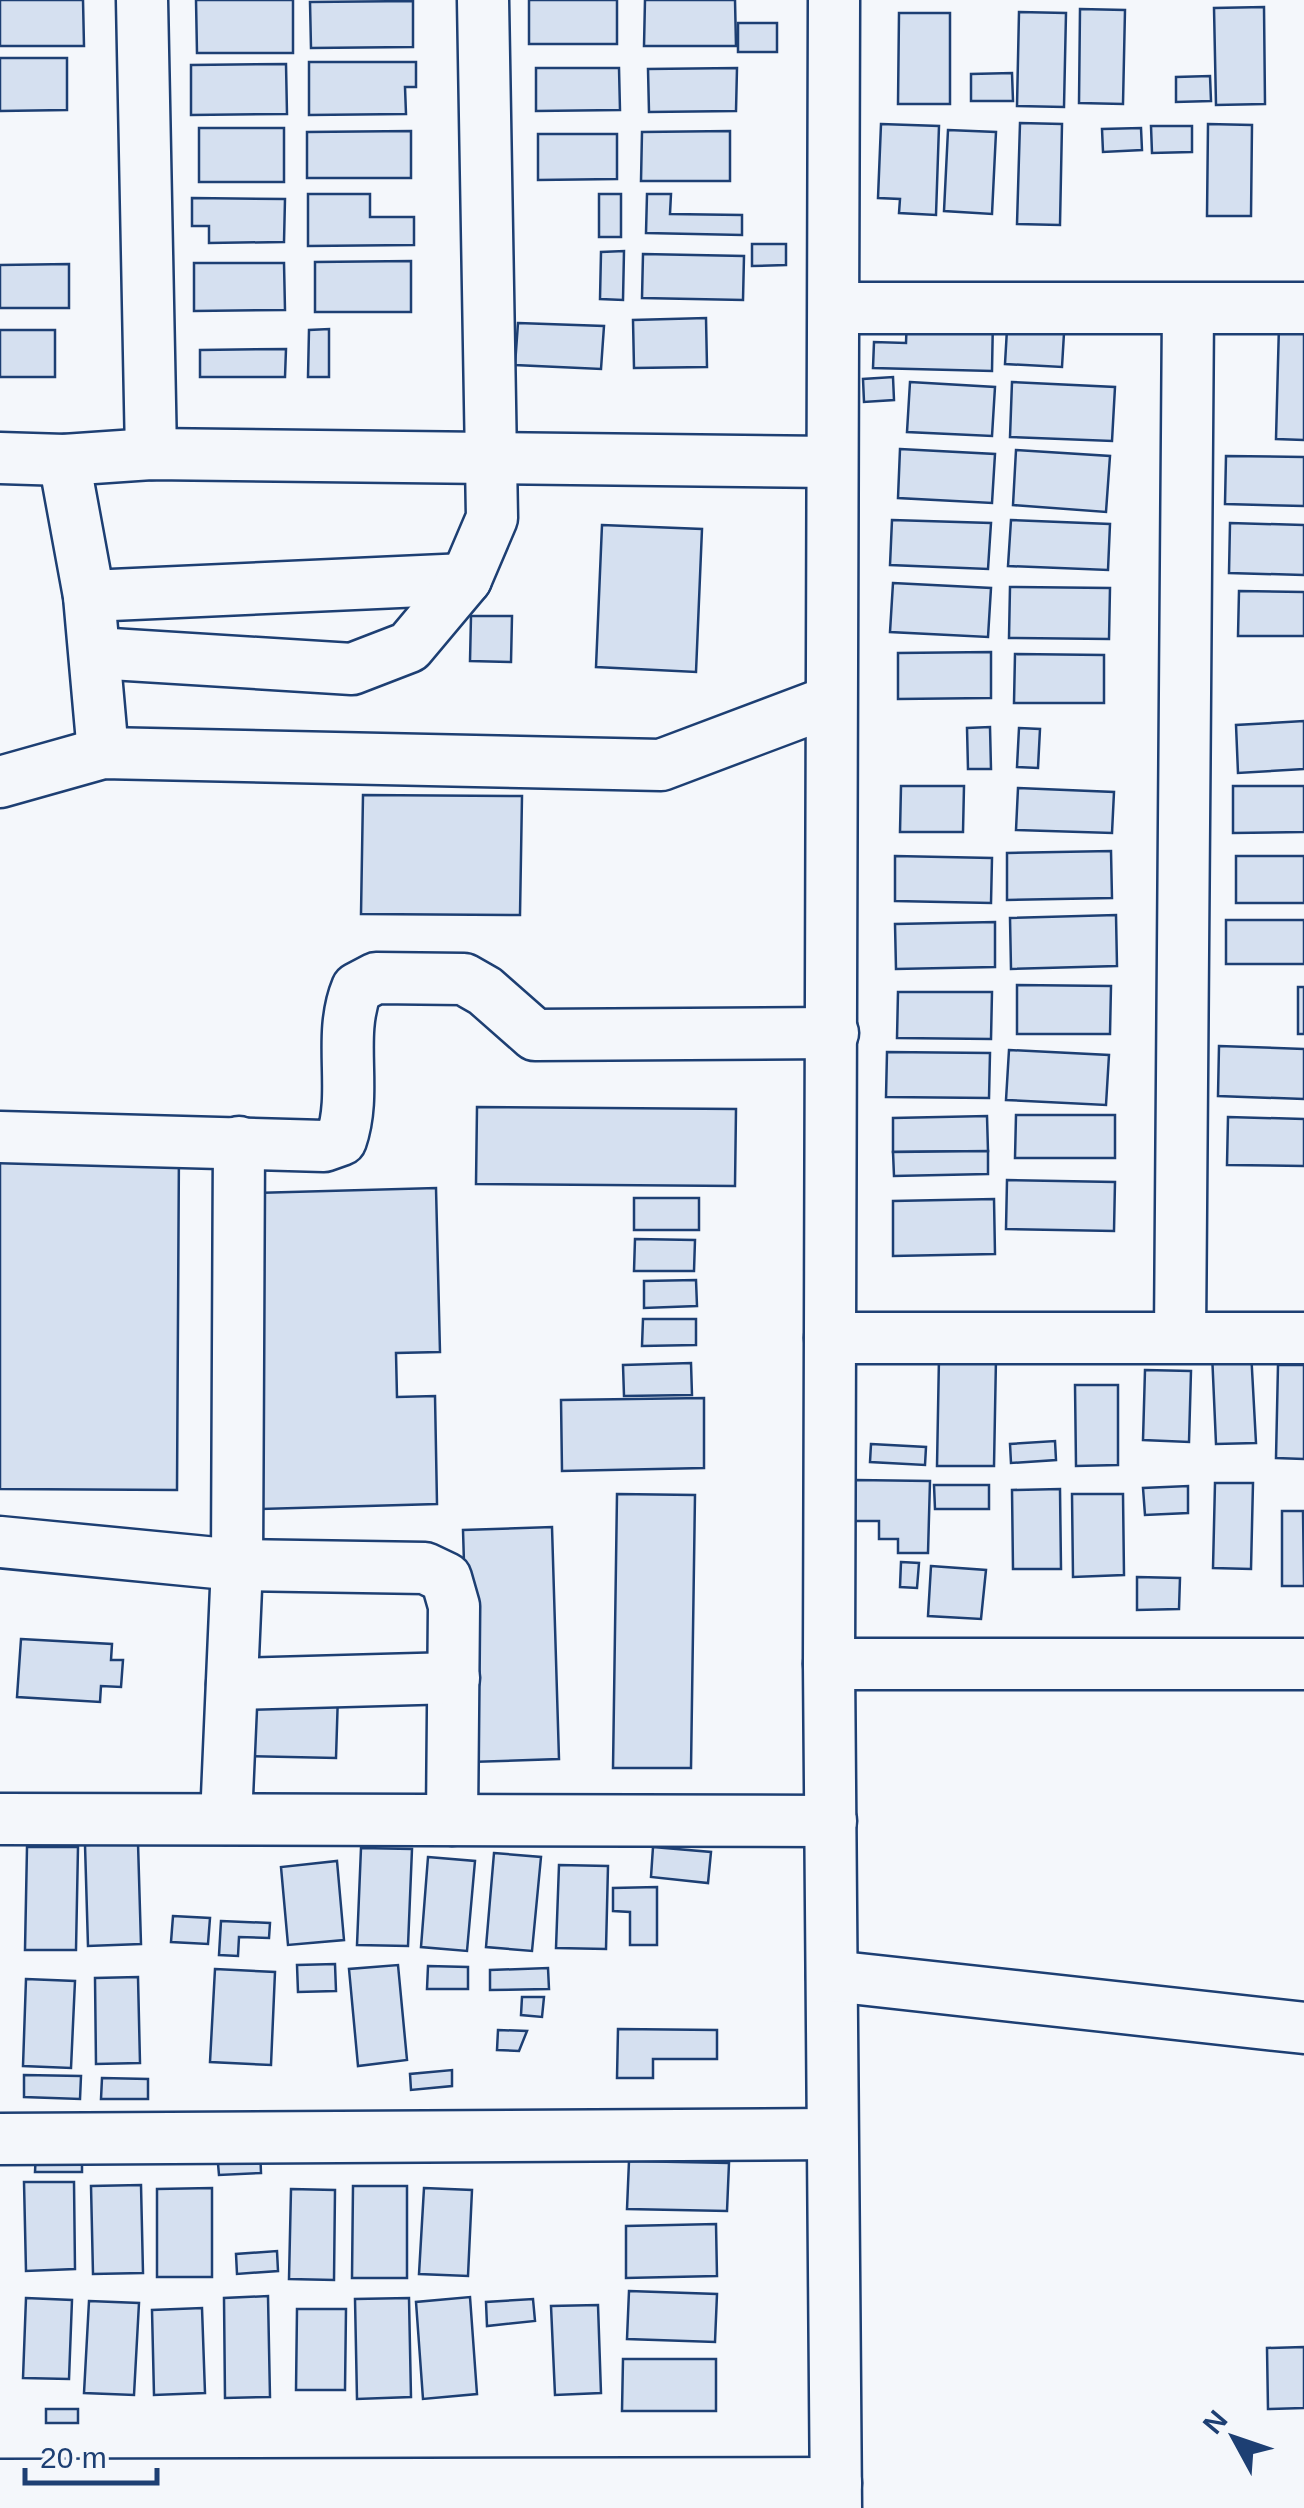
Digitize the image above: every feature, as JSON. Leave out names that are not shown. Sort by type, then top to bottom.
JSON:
[{"type":"street","points":[[142,0],[151,454]]},
{"type":"street","points":[[95,653],[352,669],[410,646],[466,579],[492,518],[482,0]]},
{"type":"street","points":[[0,2485],[836,2495],[829,1664],[834,0]]},
{"type":"street","points":[[835,308],[1304,308]]},
{"type":"street","points":[[1180,1338],[1188,309]]},
{"type":"street","points":[[0,458],[64,460],[151,454],[831,462]]},
{"type":"street","points":[[64,460],[89,596],[103,753]]},
{"type":"street","points":[[89,596],[466,579]]},
{"type":"street","points":[[0,782],[103,753],[661,765],[831,701]]},
{"type":"street","points":[[0,1138],[324,1146],[341,1140],[348,1120],[348,1008],[357,988],[376,978],[464,979],[486,990],[535,1035],[833,1033]]},
{"type":"street","points":[[226,1819],[238,1564],[238,1142]]},
{"type":"street","points":[[830,1338],[1304,1338]]},
{"type":"street","points":[[0,1542],[238,1564],[426,1568],[446,1578],[454,1606],[452,1820]]},
{"type":"street","points":[[829,1664],[1304,1664]]},
{"type":"street","points":[[232,1684],[454,1678]]},
{"type":"street","points":[[0,1819],[831,1821]]},
{"type":"street","points":[[832,1976],[1304,2028]]},
{"type":"street","points":[[0,2140],[832,2134]]},
{"type":"building","points":[[0,0],[83,0],[84,46],[0,46]]},
{"type":"building","points":[[196,0],[293,0],[293,53],[197,53]]},
{"type":"building","points":[[529,0],[617,0],[617,44],[529,44]]},
{"type":"building","points":[[645,0],[735,0],[736,46],[644,46]]},
{"type":"building","points":[[413,1],[413,47],[311,48],[310,2]]},
{"type":"building","points":[[1264,7],[1265,104],[1216,105],[1214,8]]},
{"type":"building","points":[[1080,9],[1125,10],[1123,104],[1079,103]]},
{"type":"building","points":[[1019,12],[1066,13],[1064,107],[1017,106]]},
{"type":"building","points":[[899,13],[950,13],[950,104],[898,104]]},
{"type":"building","points":[[738,23],[777,23],[777,52],[738,52]]},
{"type":"building","points":[[0,58],[67,58],[67,110],[0,111]]},
{"type":"building","points":[[309,62],[416,62],[416,87],[405,87],[406,114],[309,115]]},
{"type":"building","points":[[286,64],[287,114],[191,115],[191,65]]},
{"type":"building","points":[[536,68],[619,68],[620,110],[536,111]]},
{"type":"building","points":[[737,68],[736,111],[649,112],[648,69]]},
{"type":"building","points":[[1012,73],[1013,101],[971,101],[971,74]]},
{"type":"building","points":[[1210,76],[1211,101],[1176,102],[1176,77]]},
{"type":"building","points":[[1020,123],[1062,124],[1060,225],[1017,224]]},
{"type":"building","points":[[881,124],[939,126],[936,215],[899,213],[900,199],[878,198]]},
{"type":"building","points":[[1208,124],[1252,125],[1251,216],[1207,216]]},
{"type":"building","points":[[1151,126],[1192,126],[1192,152],[1152,153]]},
{"type":"building","points":[[199,128],[284,128],[284,182],[199,182]]},
{"type":"building","points":[[1141,128],[1142,150],[1103,152],[1102,129]]},
{"type":"building","points":[[948,130],[996,132],[992,214],[944,211]]},
{"type":"building","points":[[411,131],[411,178],[307,178],[307,132]]},
{"type":"building","points":[[730,131],[730,181],[641,181],[642,132]]},
{"type":"building","points":[[538,134],[617,134],[617,179],[538,180]]},
{"type":"building","points":[[308,194],[370,194],[370,217],[414,217],[414,245],[308,246]]},
{"type":"building","points":[[599,194],[621,194],[621,237],[599,237]]},
{"type":"building","points":[[647,194],[671,194],[670,214],[742,215],[742,235],[646,233]]},
{"type":"building","points":[[192,198],[285,199],[284,242],[209,243],[209,226],[192,226]]},
{"type":"building","points":[[752,244],[786,244],[786,265],[752,266]]},
{"type":"building","points":[[624,251],[623,300],[600,299],[601,252]]},
{"type":"building","points":[[643,254],[744,256],[743,300],[642,298]]},
{"type":"building","points":[[411,261],[411,312],[315,312],[315,262]]},
{"type":"building","points":[[194,263],[284,263],[285,310],[194,311]]},
{"type":"building","points":[[69,264],[69,308],[0,308],[0,265]]},
{"type":"building","points":[[907,315],[993,317],[992,371],[873,368],[874,342],[906,343]]},
{"type":"building","points":[[706,318],[707,367],[634,368],[633,320]]},
{"type":"building","points":[[518,323],[604,326],[601,369],[515,365]]},
{"type":"building","points":[[1279,325],[1304,326],[1304,440],[1276,439]]},
{"type":"building","points":[[329,329],[329,377],[308,377],[309,330]]},
{"type":"building","points":[[1007,329],[1064,333],[1062,367],[1005,364]]},
{"type":"building","points":[[0,330],[55,330],[55,377],[0,377]]},
{"type":"building","points":[[286,349],[285,377],[200,377],[200,350]]},
{"type":"building","points":[[893,377],[894,400],[864,402],[863,379]]},
{"type":"building","points":[[910,382],[995,387],[992,436],[907,432]]},
{"type":"building","points":[[1012,382],[1115,387],[1112,441],[1010,437]]},
{"type":"building","points":[[900,449],[995,454],[992,503],[898,498]]},
{"type":"building","points":[[1016,450],[1110,456],[1106,512],[1013,505]]},
{"type":"building","points":[[1226,456],[1304,457],[1304,506],[1225,504]]},
{"type":"building","points":[[892,520],[991,523],[988,569],[890,565]]},
{"type":"building","points":[[1011,520],[1110,524],[1108,570],[1008,566]]},
{"type":"building","points":[[1230,523],[1304,525],[1304,575],[1229,573]]},
{"type":"building","points":[[602,525],[702,529],[696,672],[596,667]]},
{"type":"building","points":[[893,583],[991,588],[988,637],[890,632]]},
{"type":"building","points":[[1010,587],[1110,588],[1109,639],[1009,638]]},
{"type":"building","points":[[1239,591],[1304,592],[1304,636],[1238,636]]},
{"type":"building","points":[[471,616],[512,616],[511,662],[470,661]]},
{"type":"building","points":[[991,652],[991,698],[898,699],[898,653]]},
{"type":"building","points":[[1015,654],[1104,655],[1104,703],[1014,703]]},
{"type":"building","points":[[1304,721],[1304,769],[1238,773],[1236,725]]},
{"type":"building","points":[[990,727],[991,769],[968,769],[967,728]]},
{"type":"building","points":[[1019,728],[1040,729],[1038,768],[1017,767]]},
{"type":"building","points":[[901,786],[964,786],[963,832],[900,832]]},
{"type":"building","points":[[1233,786],[1304,786],[1304,832],[1233,833]]},
{"type":"building","points":[[1018,788],[1114,792],[1112,833],[1016,830]]},
{"type":"building","points":[[363,795],[522,796],[520,915],[361,914]]},
{"type":"building","points":[[1111,851],[1112,898],[1007,900],[1007,853]]},
{"type":"building","points":[[895,856],[992,858],[991,903],[895,901]]},
{"type":"building","points":[[1236,856],[1304,856],[1304,903],[1236,903]]},
{"type":"building","points":[[1116,915],[1117,966],[1011,969],[1010,918]]},
{"type":"building","points":[[1226,920],[1304,920],[1304,964],[1226,964]]},
{"type":"building","points":[[995,922],[995,967],[896,969],[895,924]]},
{"type":"building","points":[[1017,985],[1111,986],[1110,1034],[1017,1034]]},
{"type":"building","points":[[1298,987],[1304,987],[1304,1034],[1298,1034]]},
{"type":"building","points":[[898,992],[992,992],[991,1039],[897,1038]]},
{"type":"building","points":[[1219,1046],[1304,1049],[1304,1099],[1218,1096]]},
{"type":"building","points":[[1009,1050],[1109,1055],[1106,1105],[1006,1100]]},
{"type":"building","points":[[887,1052],[990,1053],[989,1098],[886,1097]]},
{"type":"building","points":[[477,1107],[736,1109],[735,1186],[476,1184]]},
{"type":"building","points":[[1016,1115],[1115,1115],[1115,1158],[1015,1158]]},
{"type":"building","points":[[987,1116],[988,1151],[893,1152],[893,1118]]},
{"type":"building","points":[[1228,1117],[1304,1119],[1304,1166],[1227,1165]]},
{"type":"building","points":[[0,1145],[179,1145],[177,1490],[0,1489]]},
{"type":"building","points":[[988,1151],[988,1174],[894,1176],[893,1152]]},
{"type":"building","points":[[1007,1180],[1115,1182],[1114,1231],[1006,1229]]},
{"type":"building","points":[[436,1188],[440,1352],[396,1353],[397,1397],[435,1396],[437,1504],[261,1509],[254,1193]]},
{"type":"building","points":[[634,1198],[699,1198],[699,1230],[634,1230]]},
{"type":"building","points":[[994,1199],[995,1254],[893,1256],[893,1201]]},
{"type":"building","points":[[635,1239],[695,1240],[694,1271],[634,1271]]},
{"type":"building","points":[[696,1280],[697,1306],[644,1308],[644,1281]]},
{"type":"building","points":[[643,1319],[696,1319],[696,1345],[642,1346]]},
{"type":"building","points":[[1251,1351],[1256,1443],[1216,1444],[1212,1353]]},
{"type":"building","points":[[939,1357],[996,1358],[994,1466],[937,1466]]},
{"type":"building","points":[[691,1363],[692,1395],[624,1396],[623,1365]]},
{"type":"building","points":[[1278,1365],[1304,1365],[1304,1459],[1276,1458]]},
{"type":"building","points":[[1145,1370],[1191,1371],[1189,1442],[1143,1440]]},
{"type":"building","points":[[1075,1385],[1118,1385],[1118,1465],[1076,1466]]},
{"type":"building","points":[[704,1398],[704,1468],[562,1471],[561,1400]]},
{"type":"building","points":[[1055,1441],[1056,1460],[1011,1463],[1010,1444]]},
{"type":"building","points":[[871,1444],[926,1447],[925,1465],[870,1462]]},
{"type":"building","points":[[855,1480],[930,1481],[928,1553],[898,1553],[898,1539],[879,1539],[879,1521],[854,1521]]},
{"type":"building","points":[[1215,1483],[1253,1483],[1251,1569],[1213,1568]]},
{"type":"building","points":[[934,1485],[989,1485],[989,1509],[935,1509]]},
{"type":"building","points":[[1188,1486],[1188,1513],[1145,1515],[1143,1488]]},
{"type":"building","points":[[1060,1489],[1061,1569],[1013,1569],[1012,1490]]},
{"type":"building","points":[[617,1494],[695,1495],[691,1768],[613,1768]]},
{"type":"building","points":[[1072,1494],[1123,1494],[1124,1575],[1073,1577]]},
{"type":"building","points":[[1282,1511],[1303,1511],[1304,1586],[1282,1586]]},
{"type":"building","points":[[552,1527],[559,1759],[470,1762],[463,1530]]},
{"type":"building","points":[[901,1562],[919,1563],[917,1588],[900,1587]]},
{"type":"building","points":[[931,1566],[986,1570],[981,1619],[928,1616]]},
{"type":"building","points":[[1137,1577],[1180,1578],[1179,1609],[1137,1610]]},
{"type":"building","points":[[21,1639],[112,1644],[111,1660],[123,1660],[121,1687],[101,1686],[100,1702],[17,1697]]},
{"type":"building","points":[[249,1691],[338,1694],[336,1758],[247,1756]]},
{"type":"building","points":[[138,1843],[141,1944],[88,1946],[85,1845]]},
{"type":"building","points":[[27,1847],[78,1847],[76,1950],[25,1950]]},
{"type":"building","points":[[653,1847],[711,1852],[708,1883],[651,1877]]},
{"type":"building","points":[[361,1848],[412,1849],[408,1946],[357,1945]]},
{"type":"building","points":[[494,1853],[541,1857],[532,1951],[486,1947]]},
{"type":"building","points":[[428,1857],[475,1861],[467,1951],[421,1947]]},
{"type":"building","points":[[337,1861],[344,1940],[288,1945],[281,1867]]},
{"type":"building","points":[[559,1865],[608,1866],[606,1949],[556,1948]]},
{"type":"building","points":[[657,1887],[657,1945],[630,1945],[630,1912],[613,1911],[613,1888]]},
{"type":"building","points":[[173,1916],[210,1918],[208,1944],[171,1942]]},
{"type":"building","points":[[221,1921],[270,1923],[269,1938],[239,1937],[238,1956],[219,1955]]},
{"type":"building","points":[[335,1964],[336,1991],[298,1992],[297,1965]]},
{"type":"building","points":[[398,1965],[407,2060],[358,2066],[349,1969]]},
{"type":"building","points":[[428,1966],[468,1967],[468,1989],[427,1989]]},
{"type":"building","points":[[548,1968],[549,1989],[490,1990],[490,1970]]},
{"type":"building","points":[[215,1969],[275,1972],[271,2065],[210,2062]]},
{"type":"building","points":[[138,1977],[140,2063],[96,2064],[95,1978]]},
{"type":"building","points":[[26,1979],[75,1981],[71,2068],[23,2066]]},
{"type":"building","points":[[522,1997],[544,1997],[542,2017],[521,2015]]},
{"type":"building","points":[[618,2029],[717,2030],[717,2059],[653,2059],[653,2078],[617,2078]]},
{"type":"building","points":[[498,2030],[527,2031],[519,2051],[497,2050]]},
{"type":"building","points":[[452,2070],[452,2086],[411,2090],[410,2074]]},
{"type":"building","points":[[24,2075],[81,2076],[80,2099],[24,2097]]},
{"type":"building","points":[[102,2078],[148,2079],[148,2099],[101,2099]]},
{"type":"building","points":[[260,2148],[261,2173],[219,2175],[217,2152]]},
{"type":"building","points":[[36,2151],[82,2152],[82,2172],[35,2172]]},
{"type":"building","points":[[629,2161],[729,2163],[727,2211],[627,2209]]},
{"type":"building","points":[[24,2182],[74,2182],[75,2269],[26,2271]]},
{"type":"building","points":[[141,2185],[143,2273],[93,2274],[91,2186]]},
{"type":"building","points":[[353,2186],[407,2186],[407,2278],[352,2278]]},
{"type":"building","points":[[212,2188],[212,2277],[157,2277],[157,2189]]},
{"type":"building","points":[[424,2188],[472,2190],[468,2276],[419,2274]]},
{"type":"building","points":[[291,2189],[335,2190],[334,2280],[289,2279]]},
{"type":"building","points":[[716,2224],[717,2276],[626,2278],[626,2226]]},
{"type":"building","points":[[277,2251],[278,2271],[237,2274],[236,2254]]},
{"type":"building","points":[[629,2291],[717,2294],[715,2342],[627,2339]]},
{"type":"building","points":[[268,2296],[270,2397],[225,2398],[224,2298]]},
{"type":"building","points":[[470,2297],[477,2394],[423,2399],[416,2302]]},
{"type":"building","points":[[26,2298],[72,2300],[69,2379],[23,2378]]},
{"type":"building","points":[[409,2298],[411,2397],[357,2399],[355,2299]]},
{"type":"building","points":[[533,2299],[535,2321],[487,2326],[486,2302]]},
{"type":"building","points":[[89,2301],[139,2303],[134,2395],[84,2393]]},
{"type":"building","points":[[598,2305],[601,2393],[555,2395],[551,2306]]},
{"type":"building","points":[[202,2308],[205,2393],[154,2395],[152,2310]]},
{"type":"building","points":[[297,2309],[346,2309],[345,2390],[296,2390]]},
{"type":"building","points":[[1304,2347],[1304,2408],[1268,2409],[1267,2348]]},
{"type":"building","points":[[623,2359],[716,2359],[716,2411],[622,2411]]},
{"type":"building","points":[[46,2409],[78,2409],[78,2423],[46,2423]]}]
